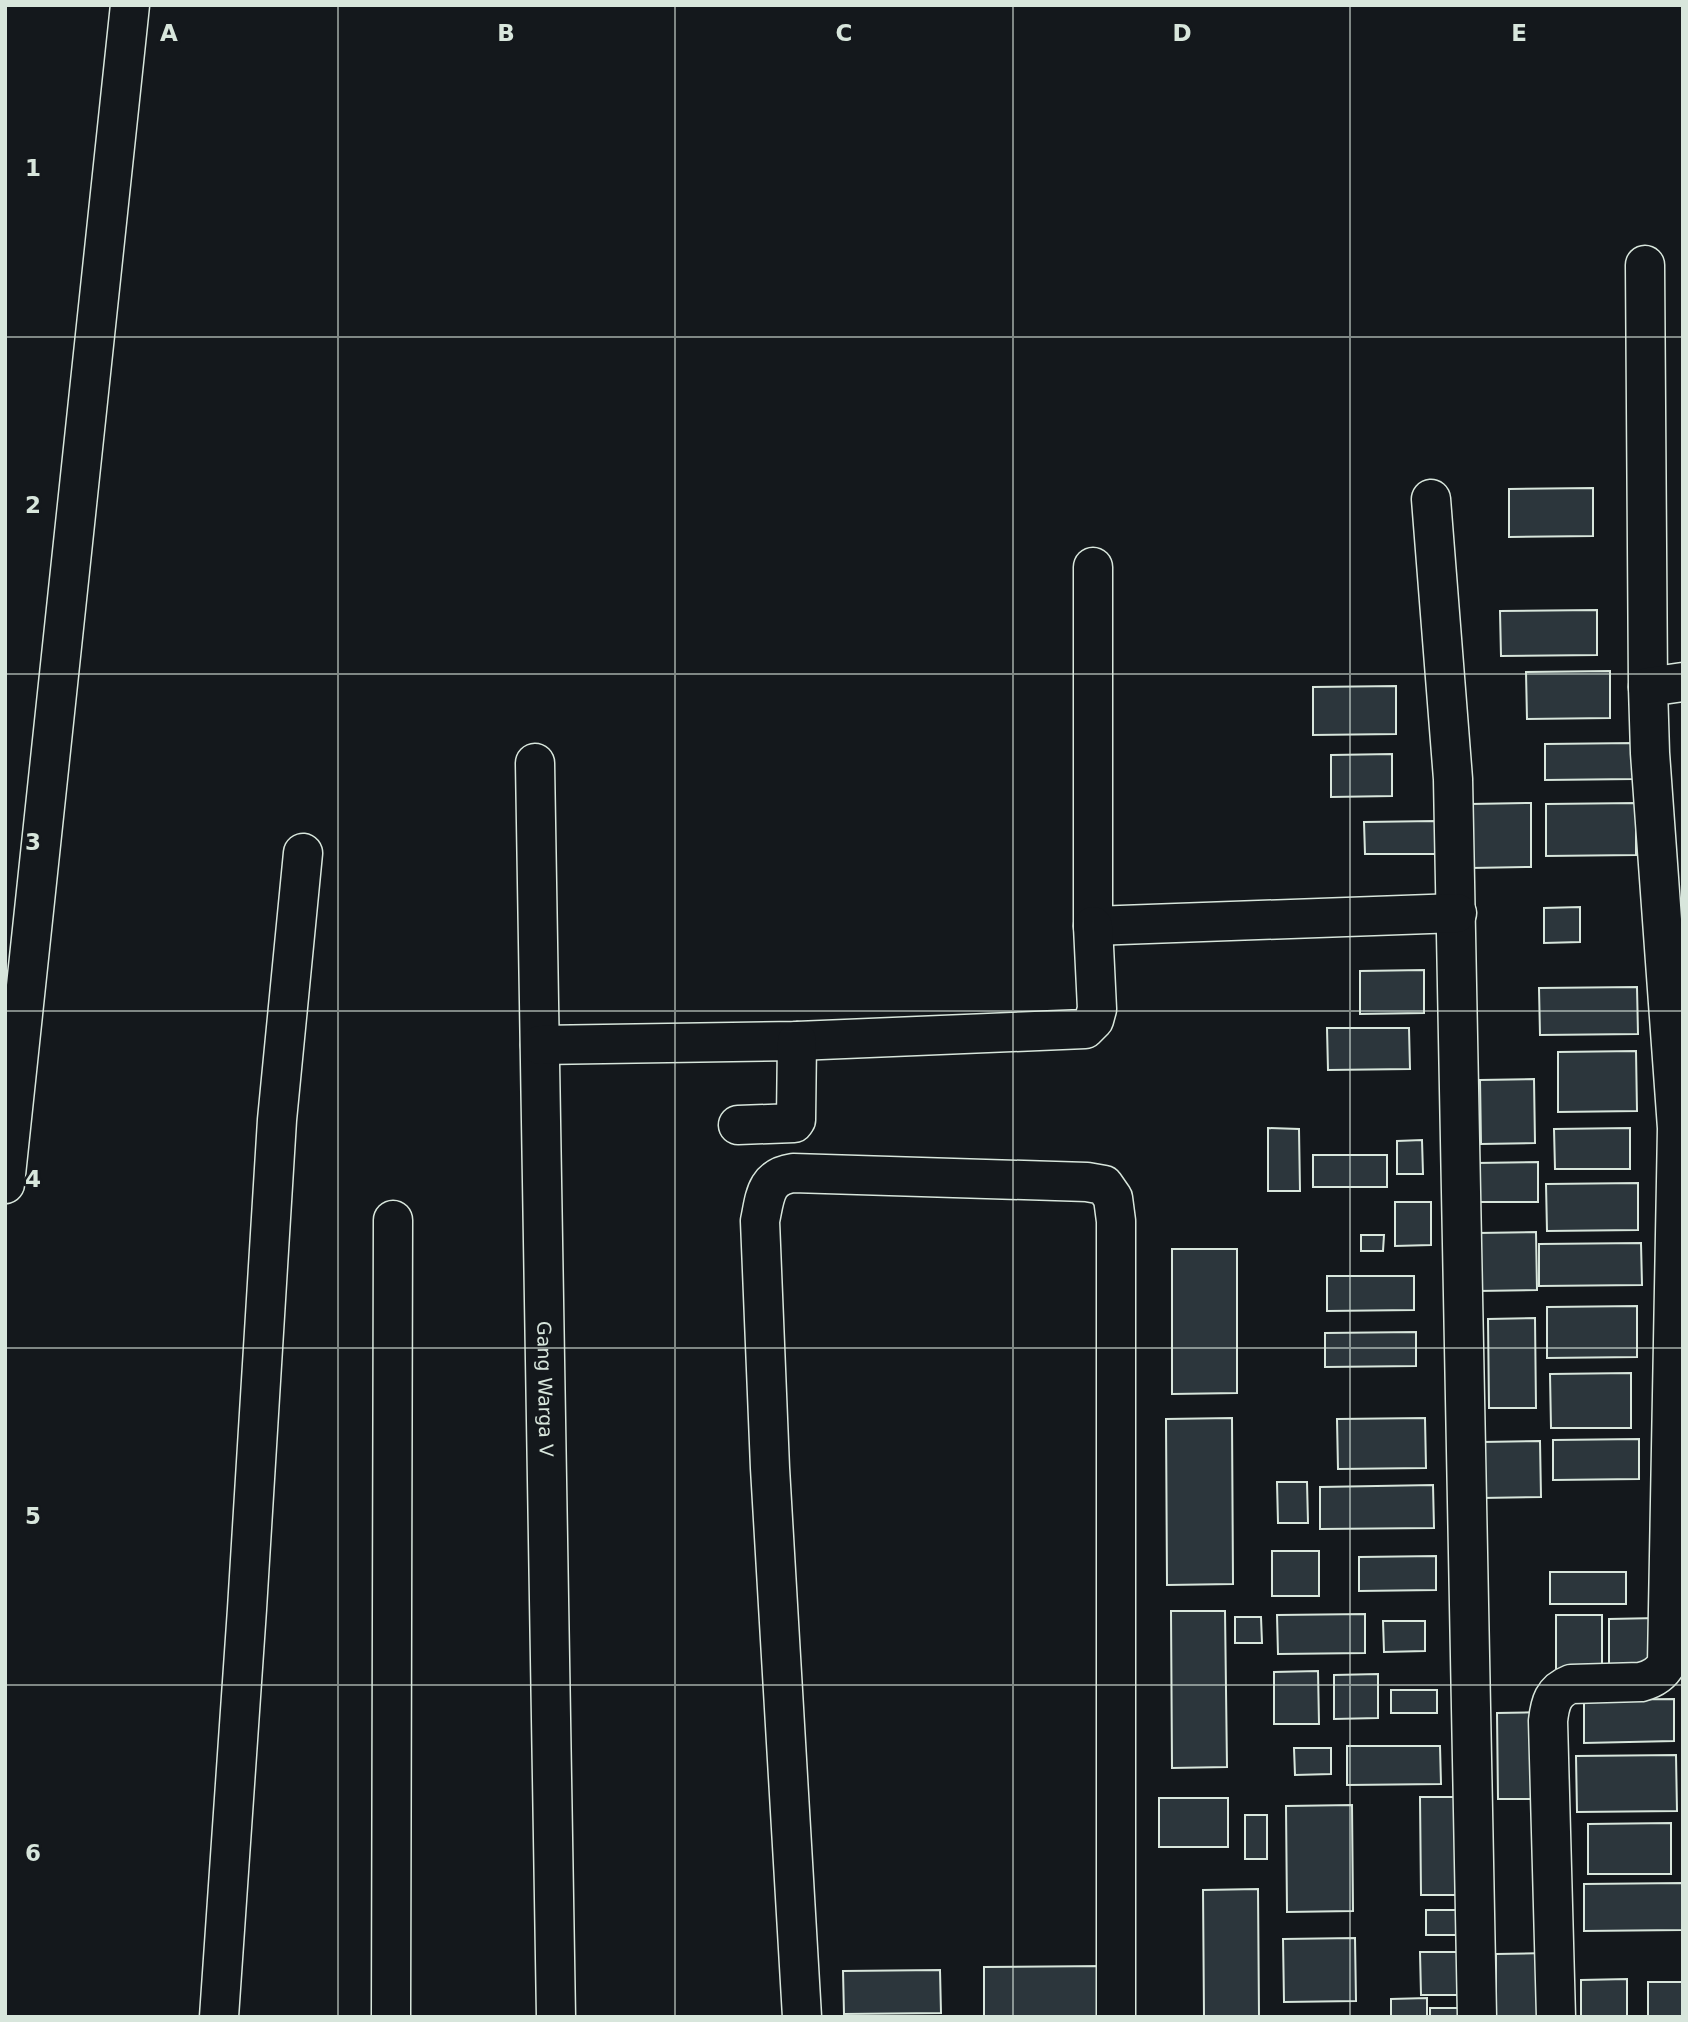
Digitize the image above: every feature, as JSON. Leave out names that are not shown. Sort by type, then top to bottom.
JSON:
[{"type":"street","points":[[5,1184],[130,5]]},
{"type":"street","points":[[1556,2017],[1549,1707],[1553,1696],[1561,1688],[1571,1684],[1650,1680],[1662,1671],[1667,1663],[1668,1648],[1677,1128],[1650,753],[1666,685],[1645,265]]},
{"type":"street","points":[[1432,499],[1453,779],[1457,913],[1477,2017]]},
{"type":"street","points":[[540,1045],[797,1041],[1085,1029],[1094,1020],[1097,1009],[1093,926],[1093,567]]},
{"type":"street","name":"Gang Warga V","points":[[535,763],[556,2017]]},
{"type":"street","points":[[219,2017],[277,1119],[303,853]]},
{"type":"street","points":[[1093,926],[1457,913]]},
{"type":"street","points":[[738,1125],[794,1123],[797,1041]]},
{"type":"street","points":[[802,2017],[771,1482],[760,1221],[764,1198],[770,1185],[781,1175],[793,1173],[1087,1182],[1104,1185],[1113,1198],[1116,1221],[1116,2017]]},
{"type":"street","points":[[391,2017],[393,1220]]},
{"type":"building","points":[[1593,488],[1593,536],[1509,537],[1509,489]]},
{"type":"building","points":[[1597,610],[1597,655],[1501,656],[1500,611]]},
{"type":"building","points":[[1610,671],[1610,718],[1527,719],[1526,672]]},
{"type":"building","points":[[1396,686],[1396,734],[1313,735],[1313,687]]},
{"type":"building","points":[[1634,743],[1634,779],[1545,780],[1545,744]]},
{"type":"building","points":[[1392,754],[1392,796],[1331,797],[1331,755]]},
{"type":"building","points":[[1531,803],[1531,867],[1471,868],[1470,804]]},
{"type":"building","points":[[1636,803],[1636,855],[1546,856],[1546,804]]},
{"type":"building","points":[[1435,821],[1435,854],[1365,854],[1364,822]]},
{"type":"building","points":[[1580,907],[1580,942],[1544,943],[1544,908]]},
{"type":"building","points":[[1424,970],[1424,1013],[1360,1014],[1360,971]]},
{"type":"building","points":[[1637,987],[1638,1034],[1540,1035],[1539,988]]},
{"type":"building","points":[[1327,1028],[1409,1028],[1410,1069],[1328,1070]]},
{"type":"building","points":[[1636,1051],[1637,1111],[1558,1112],[1558,1052]]},
{"type":"building","points":[[1534,1079],[1535,1143],[1481,1144],[1480,1080]]},
{"type":"building","points":[[1268,1128],[1299,1129],[1300,1191],[1268,1191]]},
{"type":"building","points":[[1630,1128],[1630,1169],[1555,1169],[1554,1129]]},
{"type":"building","points":[[1422,1140],[1423,1174],[1397,1174],[1397,1141]]},
{"type":"building","points":[[1313,1155],[1387,1155],[1387,1187],[1313,1187]]},
{"type":"building","points":[[1538,1162],[1538,1202],[1476,1202],[1476,1163]]},
{"type":"building","points":[[1638,1183],[1638,1230],[1547,1231],[1546,1184]]},
{"type":"building","points":[[1395,1202],[1431,1202],[1431,1245],[1395,1246]]},
{"type":"building","points":[[1536,1232],[1537,1290],[1478,1291],[1478,1233]]},
{"type":"building","points":[[1361,1235],[1384,1235],[1383,1251],[1361,1251]]},
{"type":"building","points":[[1641,1243],[1642,1285],[1539,1286],[1539,1244]]},
{"type":"building","points":[[1172,1249],[1237,1249],[1237,1393],[1172,1394]]},
{"type":"building","points":[[1327,1276],[1414,1276],[1414,1310],[1327,1311]]},
{"type":"building","points":[[1637,1306],[1637,1357],[1547,1358],[1547,1307]]},
{"type":"building","points":[[1535,1318],[1536,1408],[1489,1408],[1488,1319]]},
{"type":"building","points":[[1416,1332],[1416,1366],[1325,1367],[1325,1333]]},
{"type":"building","points":[[1631,1373],[1631,1428],[1551,1428],[1550,1374]]},
{"type":"building","points":[[1232,1418],[1233,1584],[1167,1585],[1166,1419]]},
{"type":"building","points":[[1425,1418],[1426,1468],[1338,1469],[1337,1419]]},
{"type":"building","points":[[1639,1439],[1639,1479],[1553,1480],[1553,1440]]},
{"type":"building","points":[[1540,1441],[1541,1497],[1482,1498],[1482,1442]]},
{"type":"building","points":[[1277,1482],[1307,1482],[1308,1523],[1278,1523]]},
{"type":"building","points":[[1433,1485],[1434,1528],[1320,1529],[1320,1487]]},
{"type":"building","points":[[1272,1551],[1319,1551],[1319,1596],[1272,1596]]},
{"type":"building","points":[[1436,1556],[1436,1590],[1359,1591],[1359,1557]]},
{"type":"building","points":[[1550,1572],[1626,1572],[1626,1604],[1550,1604]]},
{"type":"building","points":[[1171,1611],[1225,1611],[1227,1767],[1172,1768]]},
{"type":"building","points":[[1365,1614],[1365,1653],[1278,1654],[1277,1615]]},
{"type":"building","points":[[1556,1615],[1602,1615],[1602,1671],[1556,1671]]},
{"type":"building","points":[[1235,1617],[1261,1617],[1262,1643],[1235,1643]]},
{"type":"building","points":[[1657,1618],[1657,1671],[1609,1672],[1609,1619]]},
{"type":"building","points":[[1383,1621],[1425,1621],[1425,1651],[1384,1652]]},
{"type":"building","points":[[1318,1671],[1319,1724],[1274,1724],[1274,1672]]},
{"type":"building","points":[[1378,1674],[1378,1718],[1334,1719],[1334,1675]]},
{"type":"building","points":[[1391,1690],[1437,1690],[1437,1713],[1391,1713]]},
{"type":"building","points":[[1674,1699],[1674,1741],[1584,1743],[1584,1700]]},
{"type":"building","points":[[1544,1712],[1545,1799],[1498,1799],[1497,1713]]},
{"type":"building","points":[[1347,1746],[1440,1746],[1441,1784],[1347,1785]]},
{"type":"building","points":[[1294,1748],[1331,1748],[1331,1774],[1295,1775]]},
{"type":"building","points":[[1676,1755],[1677,1811],[1577,1812],[1576,1756]]},
{"type":"building","points":[[1420,1797],[1461,1797],[1462,1895],[1421,1895]]},
{"type":"building","points":[[1159,1798],[1228,1798],[1228,1847],[1159,1847]]},
{"type":"building","points":[[1352,1805],[1353,1911],[1287,1912],[1286,1806]]},
{"type":"building","points":[[1245,1815],[1267,1815],[1267,1859],[1245,1859]]},
{"type":"building","points":[[1671,1823],[1671,1874],[1588,1874],[1588,1824]]},
{"type":"building","points":[[1682,1883],[1682,1930],[1584,1931],[1584,1884]]},
{"type":"building","points":[[1258,1889],[1259,2017],[1204,2017],[1203,1890]]},
{"type":"building","points":[[1426,1910],[1464,1910],[1464,1935],[1426,1935]]},
{"type":"building","points":[[1355,1938],[1356,2001],[1284,2002],[1283,1939]]},
{"type":"building","points":[[1420,1952],[1463,1952],[1463,1995],[1421,1995]]},
{"type":"building","points":[[1547,1953],[1547,2017],[1496,2017],[1496,1954]]},
{"type":"building","points":[[1104,1966],[1104,2017],[984,2017],[984,1967]]},
{"type":"building","points":[[940,1970],[941,2013],[844,2014],[843,1971]]},
{"type":"building","points":[[1627,1979],[1627,2017],[1581,2017],[1581,1980]]},
{"type":"building","points":[[1648,1982],[1683,1982],[1683,2017],[1648,2017]]},
{"type":"building","points":[[1427,1998],[1427,2017],[1391,2017],[1391,1999]]},
{"type":"building","points":[[1430,2008],[1465,2008],[1466,2017],[1430,2017]]}]
